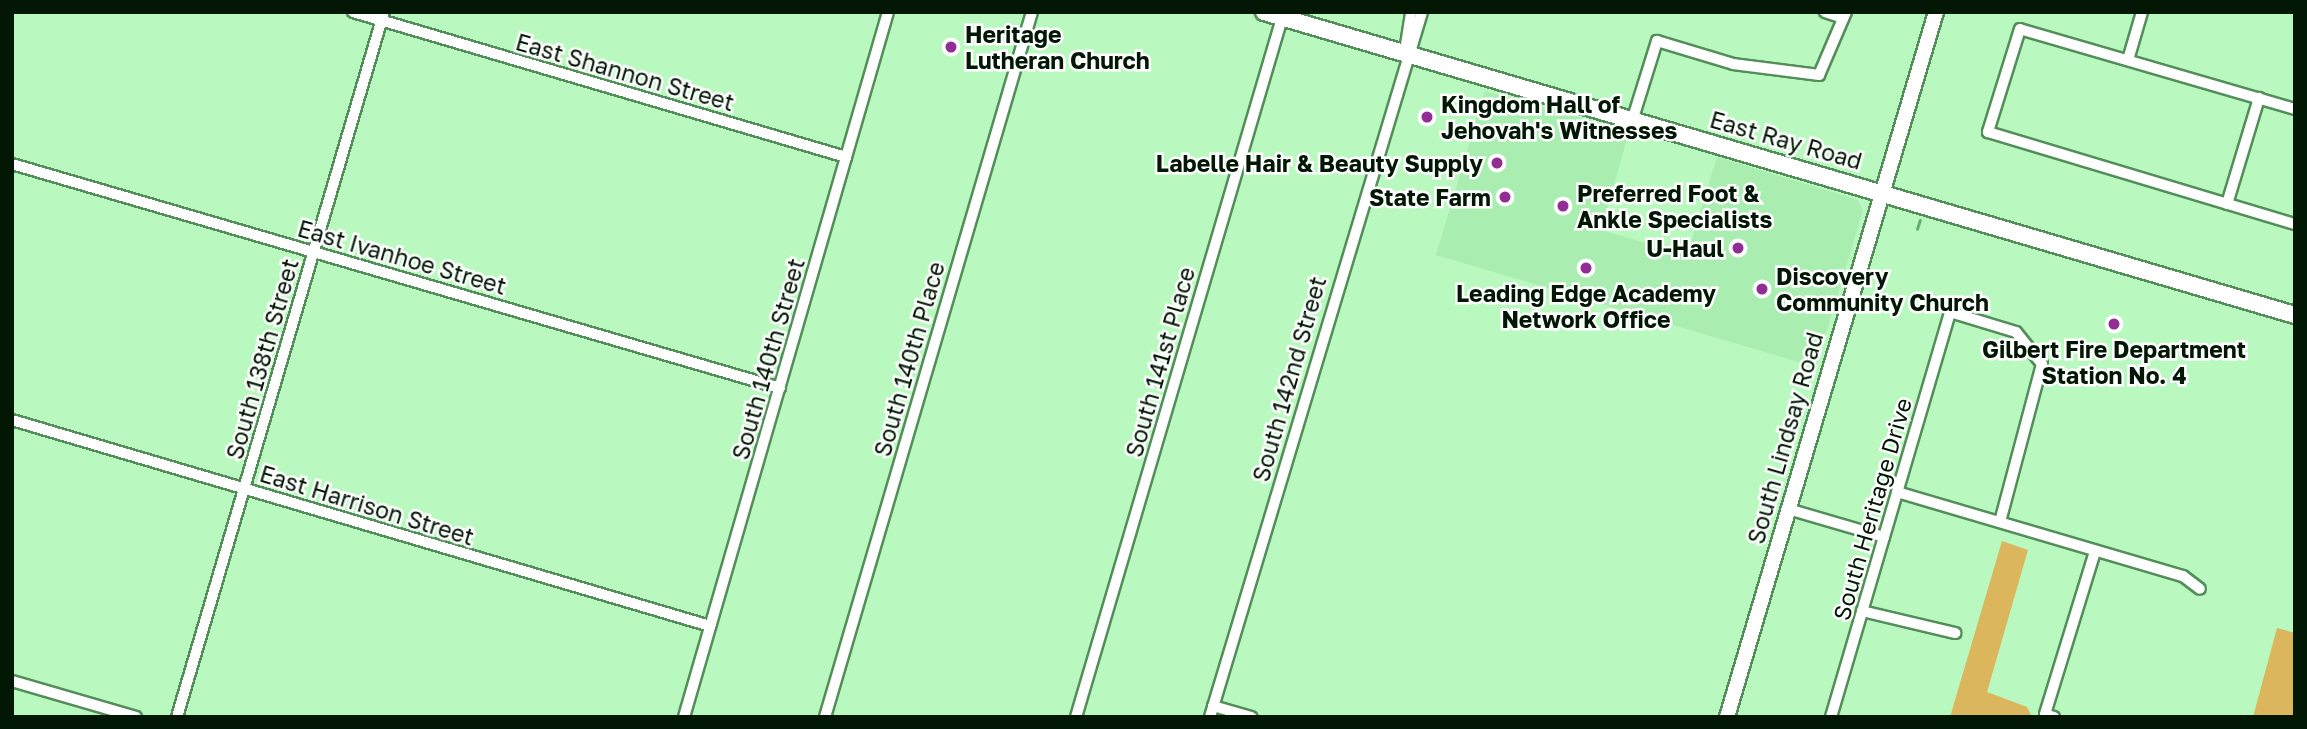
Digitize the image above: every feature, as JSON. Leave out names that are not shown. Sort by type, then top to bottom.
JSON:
[{"type":"main road","name":"East Ray Road","points":[[1264,12],[1633,118],[2295,315]]},
{"type":"main road","name":"South Lindsay Road","points":[[1727,717],[1936,12]]},
{"type":"street","name":"East Shannon Street","points":[[353,12],[383,16],[846,157]]},
{"type":"street","name":"South 140th Street","points":[[684,717],[888,12]]},
{"type":"street","name":"South 140th Place","points":[[825,717],[1032,12]]},
{"type":"street","points":[[1405,51],[1411,12]]},
{"type":"street","points":[[1405,51],[1422,12]]},
{"type":"street","points":[[1633,118],[1657,41],[1733,64],[1818,75],[1845,15],[1825,12]]},
{"type":"street","points":[[2128,60],[2142,12]]},
{"type":"street","name":"South 138th Street","points":[[177,717],[383,16]]},
{"type":"street","name":"South 141st Place","points":[[1076,717],[1282,18]]},
{"type":"street","points":[[2295,109],[2020,29],[1988,132],[2295,224]]},
{"type":"street","name":"South 142nd Street","points":[[1211,711],[1405,51]]},
{"type":"street","points":[[2227,204],[2259,98]]},
{"type":"street","name":"East Ivanhoe Street","points":[[12,164],[780,388]]},
{"type":"street","name":"South Heritage Drive","points":[[1832,717],[1950,312],[2016,332],[2042,364],[2000,522]]},
{"type":"street","name":"East Harrison Street","points":[[12,420],[710,626]]},
{"type":"street","points":[[1897,492],[2183,576],[2200,589]]},
{"type":"street","points":[[1788,509],[1884,537]]},
{"type":"street","points":[[2050,715],[2095,551]]},
{"type":"street","points":[[1862,611],[1955,633]]},
{"type":"street","points":[[12,681],[136,717]]},
{"type":"street","points":[[1211,711],[1251,717]]},
{"type":"shaded area","points":[[1485,91],[1629,132],[1601,230],[1687,255],[1717,157],[1858,200],[1863,210],[1816,367],[1436,255]]},
{"type":"shaded area","points":[[2002,541],[2028,550],[1987,692],[2027,707],[2032,717],[1950,717]]},
{"type":"shaded area","points":[[2277,628],[2295,633],[2295,717],[2253,717]]},
{"type":"waterway","points":[[1917,229],[1920,220]]},
{"type":"place","name":"Heritage Lutheran Church","points":[[951,47]]},
{"type":"place","name":"Kingdom Hall of Jehovah's Witnesses","points":[[1427,117]]},
{"type":"place","name":"Labelle Hair & Beauty Supply","points":[[1497,163]]},
{"type":"place","name":"State Farm","points":[[1505,197]]},
{"type":"place","name":"Preferred Foot & Ankle Specialists","points":[[1563,206]]},
{"type":"place","name":"U-Haul","points":[[1738,248]]},
{"type":"place","name":"Leading Edge Academy Network Office","points":[[1586,268]]},
{"type":"place","name":"Discovery Community Church","points":[[1762,289]]},
{"type":"place","name":"Gilbert Fire Department Station No. 4","points":[[2114,324]]}]
